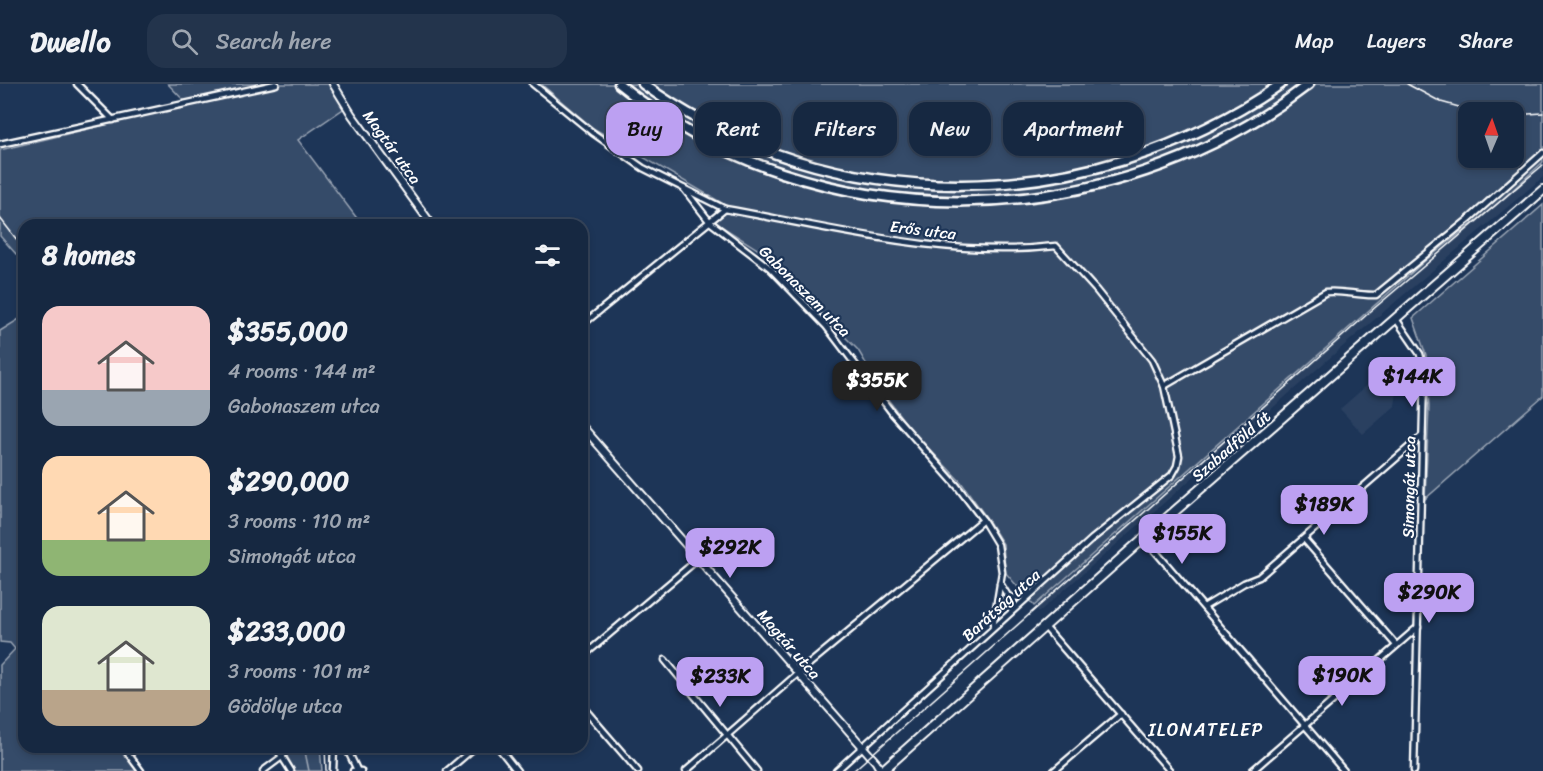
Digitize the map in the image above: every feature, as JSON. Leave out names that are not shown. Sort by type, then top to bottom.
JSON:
[{"type":"highway","points":[[619,84],[655,110],[700,136],[741,156],[786,173],[879,195],[962,202],[1005,202],[1067,193],[1130,177],[1165,165],[1229,135],[1309,84]]},
{"type":"highway","points":[[643,84],[724,132],[795,161],[874,179],[967,186],[1040,181],[1131,160],[1217,124],[1281,84]]},
{"type":"main road","name":"Szabadföld út","points":[[882,771],[1144,538],[1543,190]]},
{"type":"street","points":[[77,84],[113,120]]},
{"type":"street","points":[[0,144],[276,84]]},
{"type":"street","name":"Magtár utca","points":[[333,84],[352,115],[428,219]]},
{"type":"street","points":[[533,84],[609,145],[643,168],[725,209],[588,321]]},
{"type":"street","points":[[1164,386],[1326,292],[1376,295],[1469,219],[1543,153]]},
{"type":"street","name":"Gabonaszem utca","points":[[684,189],[710,222],[770,268],[826,326],[893,414],[957,486],[983,520],[998,544],[1002,572],[996,619],[992,629]]},
{"type":"street","name":"Erős utca","points":[[725,209],[894,240],[1016,250],[1056,246],[1096,290],[1152,360],[1164,386],[1179,456]]},
{"type":"street","name":"Simongát utca","points":[[1396,319],[1420,354],[1424,373],[1414,771]]},
{"type":"street","name":"Magtár utca","points":[[588,433],[882,771]]},
{"type":"street","points":[[1204,608],[1244,583],[1259,578],[1422,436]]},
{"type":"street","name":"Barátság utca","points":[[836,771],[1092,539],[1172,475],[1179,456]]},
{"type":"street","points":[[686,771],[983,520]]},
{"type":"street","points":[[1144,538],[1344,771]]},
{"type":"street","points":[[1304,539],[1396,645]]},
{"type":"street","points":[[588,652],[697,560]]},
{"type":"street","points":[[1000,583],[1008,596],[1014,598],[1033,592]]},
{"type":"street","points":[[1044,626],[1170,771]]},
{"type":"street","points":[[1252,771],[1418,627]]},
{"type":"street","points":[[665,660],[758,771]]},
{"type":"street","points":[[588,713],[638,771]]},
{"type":"street","points":[[1054,771],[1121,714]]},
{"type":"street","points":[[128,753],[141,771]]},
{"type":"street","points":[[281,753],[291,771]]},
{"type":"street","points":[[333,771],[334,753]]},
{"type":"street","points":[[349,753],[357,771]]},
{"type":"street","points":[[447,771],[468,753]]},
{"type":"street","points":[[503,753],[517,771]]},
{"type":"street","points":[[263,771],[283,756]]},
{"type":"shaded area","points":[[168,84],[330,84],[346,107],[298,140],[357,219],[18,219],[18,256],[0,236],[0,150],[188,105]]},
{"type":"shaded area","points":[[541,84],[1543,84],[1543,162],[1495,206],[1426,260],[1034,606],[1005,572],[1003,544],[986,517],[961,482],[910,429],[884,394],[858,350],[759,250],[710,219],[722,203],[641,156],[683,156],[683,102],[606,102],[606,136],[593,128]]},
{"type":"shaded area","points":[[1543,162],[1543,177],[1348,342],[1039,612],[1034,606],[1121,528],[1426,260],[1495,206]]},
{"type":"shaded area","points":[[1543,205],[1543,396],[1425,499],[1429,407],[1426,355],[1413,318]]},
{"type":"shaded area","points":[[18,320],[18,753],[128,753],[142,771],[0,771],[0,665],[15,649],[10,643],[0,642],[0,331]]},
{"type":"shaded area","points":[[1380,374],[1397,392],[1395,406],[1363,434],[1340,409]]},
{"type":"shaded area","points":[[285,753],[320,753],[322,771],[295,771]]},
{"type":"waterway","points":[[305,753],[309,771]]},
{"type":"tram line","points":[[1407,84],[1441,102],[1458,107]]},
{"type":"tram line","points":[[1524,114],[1543,113]]},
{"type":"tram line","points":[[853,771],[1371,311],[1543,165]]},
{"type":"tram line","points":[[0,218],[18,241]]},
{"type":"tram line","points":[[325,753],[326,771]]},
{"type":"district","name":"ILONATELEP","points":[[1206,730]]}]
